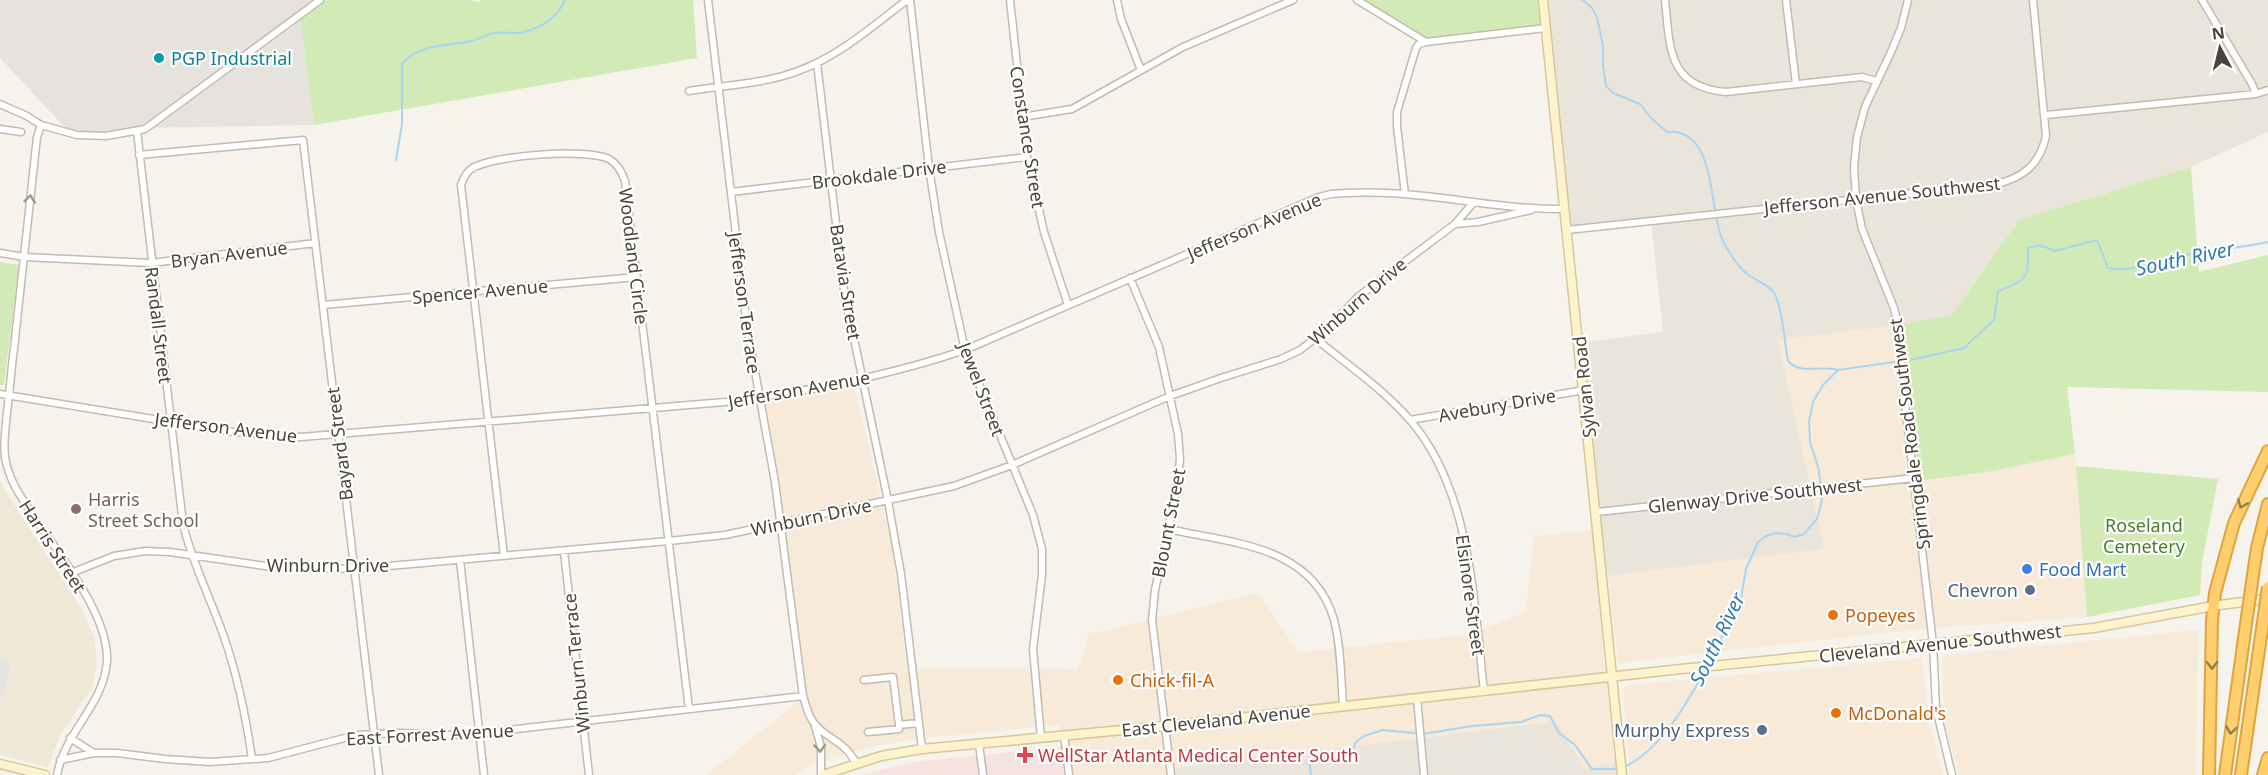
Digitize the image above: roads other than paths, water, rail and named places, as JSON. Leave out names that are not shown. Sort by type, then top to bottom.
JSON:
[{"type":"highway","points":[[2209,775],[2213,606],[2220,570],[2234,523],[2268,452]]},
{"type":"highway","points":[[2225,775],[2257,548],[2268,504]]},
{"type":"highway","points":[[2241,775],[2268,587]]},
{"type":"highway","points":[[2263,775],[2268,758]]},
{"type":"main road","name":"Sylvan Road","points":[[1543,0],[1622,775]]},
{"type":"main road","name":"Cleveland Avenue Southwest","points":[[1611,677],[2094,627],[2213,606],[2268,599]]},
{"type":"main road","name":"East Cleveland Avenue","points":[[822,775],[881,756],[922,749],[1165,726],[1611,677]]},
{"type":"main road","points":[[0,764],[45,775]]},
{"type":"street","points":[[0,104],[27,116],[40,125],[77,135],[106,136],[145,129],[320,0]]},
{"type":"street","name":"Jefferson Terrace","points":[[708,0],[747,327],[775,482],[803,696],[821,747],[822,775]]},
{"type":"street","points":[[689,91],[777,77],[817,63],[858,37],[908,0]]},
{"type":"street","name":"Jewel Street","points":[[908,0],[939,232],[965,350],[1033,515],[1042,549],[1042,575],[1032,649],[1041,738]]},
{"type":"street","name":"Constance Street","points":[[1010,0],[1027,157],[1044,232],[1068,305]]},
{"type":"street","points":[[1117,0],[1121,19],[1141,70]]},
{"type":"street","points":[[1022,117],[1072,109],[1183,47],[1293,0]]},
{"type":"street","points":[[1357,0],[1425,42]]},
{"type":"street","points":[[1665,0],[1673,61],[1688,79],[1710,91],[1726,92],[1862,76],[1876,81]]},
{"type":"street","points":[[1786,0],[1796,84]]},
{"type":"street","name":"Springdale Road Southwest","points":[[1908,0],[1898,36],[1865,107],[1857,137],[1854,168],[1856,199],[1862,229],[1894,308],[1898,325],[1934,644],[1936,708],[1952,775]]},
{"type":"street","name":"Jefferson Avenue Southwest","points":[[1567,230],[1997,184],[2013,180],[2029,170],[2041,154],[2046,136],[2046,115],[2033,0]]},
{"type":"street","points":[[2202,0],[2256,94]]},
{"type":"street","points":[[1405,194],[1397,112],[1419,44],[1546,28]]},
{"type":"street","name":"Batavia Street","points":[[817,63],[844,291],[901,574],[922,749]]},
{"type":"street","points":[[2046,115],[2256,94],[2268,90]]},
{"type":"street","name":"Harris Street","points":[[40,125],[4,442],[10,474],[20,495],[100,621],[105,637],[107,658],[105,678],[100,694],[70,738],[60,760],[57,775]]},
{"type":"street","points":[[0,129],[21,132]]},
{"type":"street","name":"Randall Street","points":[[137,131],[183,524],[192,556],[236,671],[252,759]]},
{"type":"street","name":"Bayard Street","points":[[139,155],[303,140],[379,775]]},
{"type":"street","name":"Woodland Circle","points":[[504,556],[461,192],[463,178],[478,165],[538,155],[600,156],[619,167],[625,181],[689,709]]},
{"type":"street","name":"Brookdale Drive","points":[[731,192],[1027,157]]},
{"type":"street","name":"Jefferson Avenue","points":[[0,394],[263,435],[338,435],[759,398],[916,366],[965,350],[1319,197],[1344,193],[1405,194],[1536,209],[1565,209]]},
{"type":"street","name":"Winburn Drive","points":[[71,573],[99,560],[130,553],[170,552],[272,567],[355,568],[669,541],[725,535],[954,486],[1012,465],[1170,396],[1281,359],[1316,339],[1359,296],[1455,224],[1474,202]]},
{"type":"street","points":[[1455,224],[1478,222],[1536,209]]},
{"type":"street","name":"Bryan Avenue","points":[[0,253],[24,257],[151,263],[315,243]]},
{"type":"street","name":"Spencer Avenue","points":[[323,305],[637,277]]},
{"type":"street","name":"Blount Street","points":[[1130,278],[1159,347],[1178,434],[1180,459],[1177,487],[1155,590],[1152,620],[1172,775]]},
{"type":"street","name":"Elsinore Street","points":[[1316,339],[1389,398],[1424,439],[1438,465],[1461,528],[1472,576],[1484,691]]},
{"type":"street","name":"Avebury Drive","points":[[1410,420],[1584,390]]},
{"type":"street","name":"Glenway Drive Southwest","points":[[1597,512],[1914,478]]},
{"type":"street","points":[[1168,528],[1267,552],[1289,560],[1306,572],[1326,601],[1334,619],[1343,706]]},
{"type":"street","name":"Winburn Terrace","points":[[564,551],[589,775]]},
{"type":"street","points":[[460,560],[484,775]]},
{"type":"street","points":[[864,680],[893,677],[899,725],[899,729],[868,732]]},
{"type":"street","name":"East Forrest Avenue","points":[[60,760],[94,753],[210,762],[252,759],[288,754],[341,738],[374,734],[479,733],[803,696]]},
{"type":"street","points":[[1417,698],[1424,775]]},
{"type":"street","points":[[814,723],[841,743],[856,763]]},
{"type":"street","points":[[899,725],[919,723]]},
{"type":"street","points":[[1064,735],[1069,775]]},
{"type":"street","points":[[70,738],[94,753]]},
{"type":"street","points":[[979,744],[983,775]]},
{"type":"waterway","points":[[396,160],[402,124],[402,64],[408,58],[423,50],[467,42],[493,33],[517,33],[532,30],[552,18],[565,0]]},
{"type":"waterway","points":[[1583,0],[1592,8],[1597,17],[1603,46],[1606,86],[1613,93],[1640,104],[1667,132],[1683,134],[1695,143],[1703,157],[1718,228],[1723,241],[1742,270],[1767,286],[1777,298],[1788,361],[1798,368],[1838,370]]},
{"type":"waterway","name":"South River","points":[[1708,665],[1741,598],[1746,569],[1758,542],[1776,533],[1795,537],[1804,534],[1817,519],[1822,500],[1819,470],[1810,442],[1809,422],[1813,402],[1823,385],[1838,370],[1915,359],[1964,348],[1994,320],[1998,291],[2015,284],[2024,277],[2028,267],[2028,248],[2040,245],[2055,251],[2097,240],[2108,268],[2127,269],[2185,255],[2268,242]]},
{"type":"waterway","name":"South River","points":[[1624,767],[1637,760],[1661,738],[1681,711],[1706,669]]},
{"type":"waterway","name":"South River","points":[[1311,775],[1309,759],[1313,750],[1342,754],[1352,751],[1356,742],[1364,736],[1383,730],[1423,734],[1472,726],[1521,722],[1540,715],[1550,716],[1559,733],[1575,745],[1592,769],[1619,769]]},
{"type":"place","name":"PGP Industrial","points":[[159,58]]},
{"type":"place","name":"Harris Street School","points":[[76,509]]},
{"type":"place","name":"Food Mart","points":[[2027,569]]},
{"type":"place","name":"Chevron","points":[[2030,590]]},
{"type":"place","name":"Popeyes","points":[[1833,615]]},
{"type":"place","name":"Chick-fil-A","points":[[1118,680]]},
{"type":"place","name":"McDonald's","points":[[1836,713]]},
{"type":"place","name":"Murphy Express","points":[[1762,730]]},
{"type":"place","name":"WellStar Atlanta Medical Center South","points":[[1025,755]]},
{"type":"park label","name":"Roseland Cemetery","points":[[2144,535]]}]
